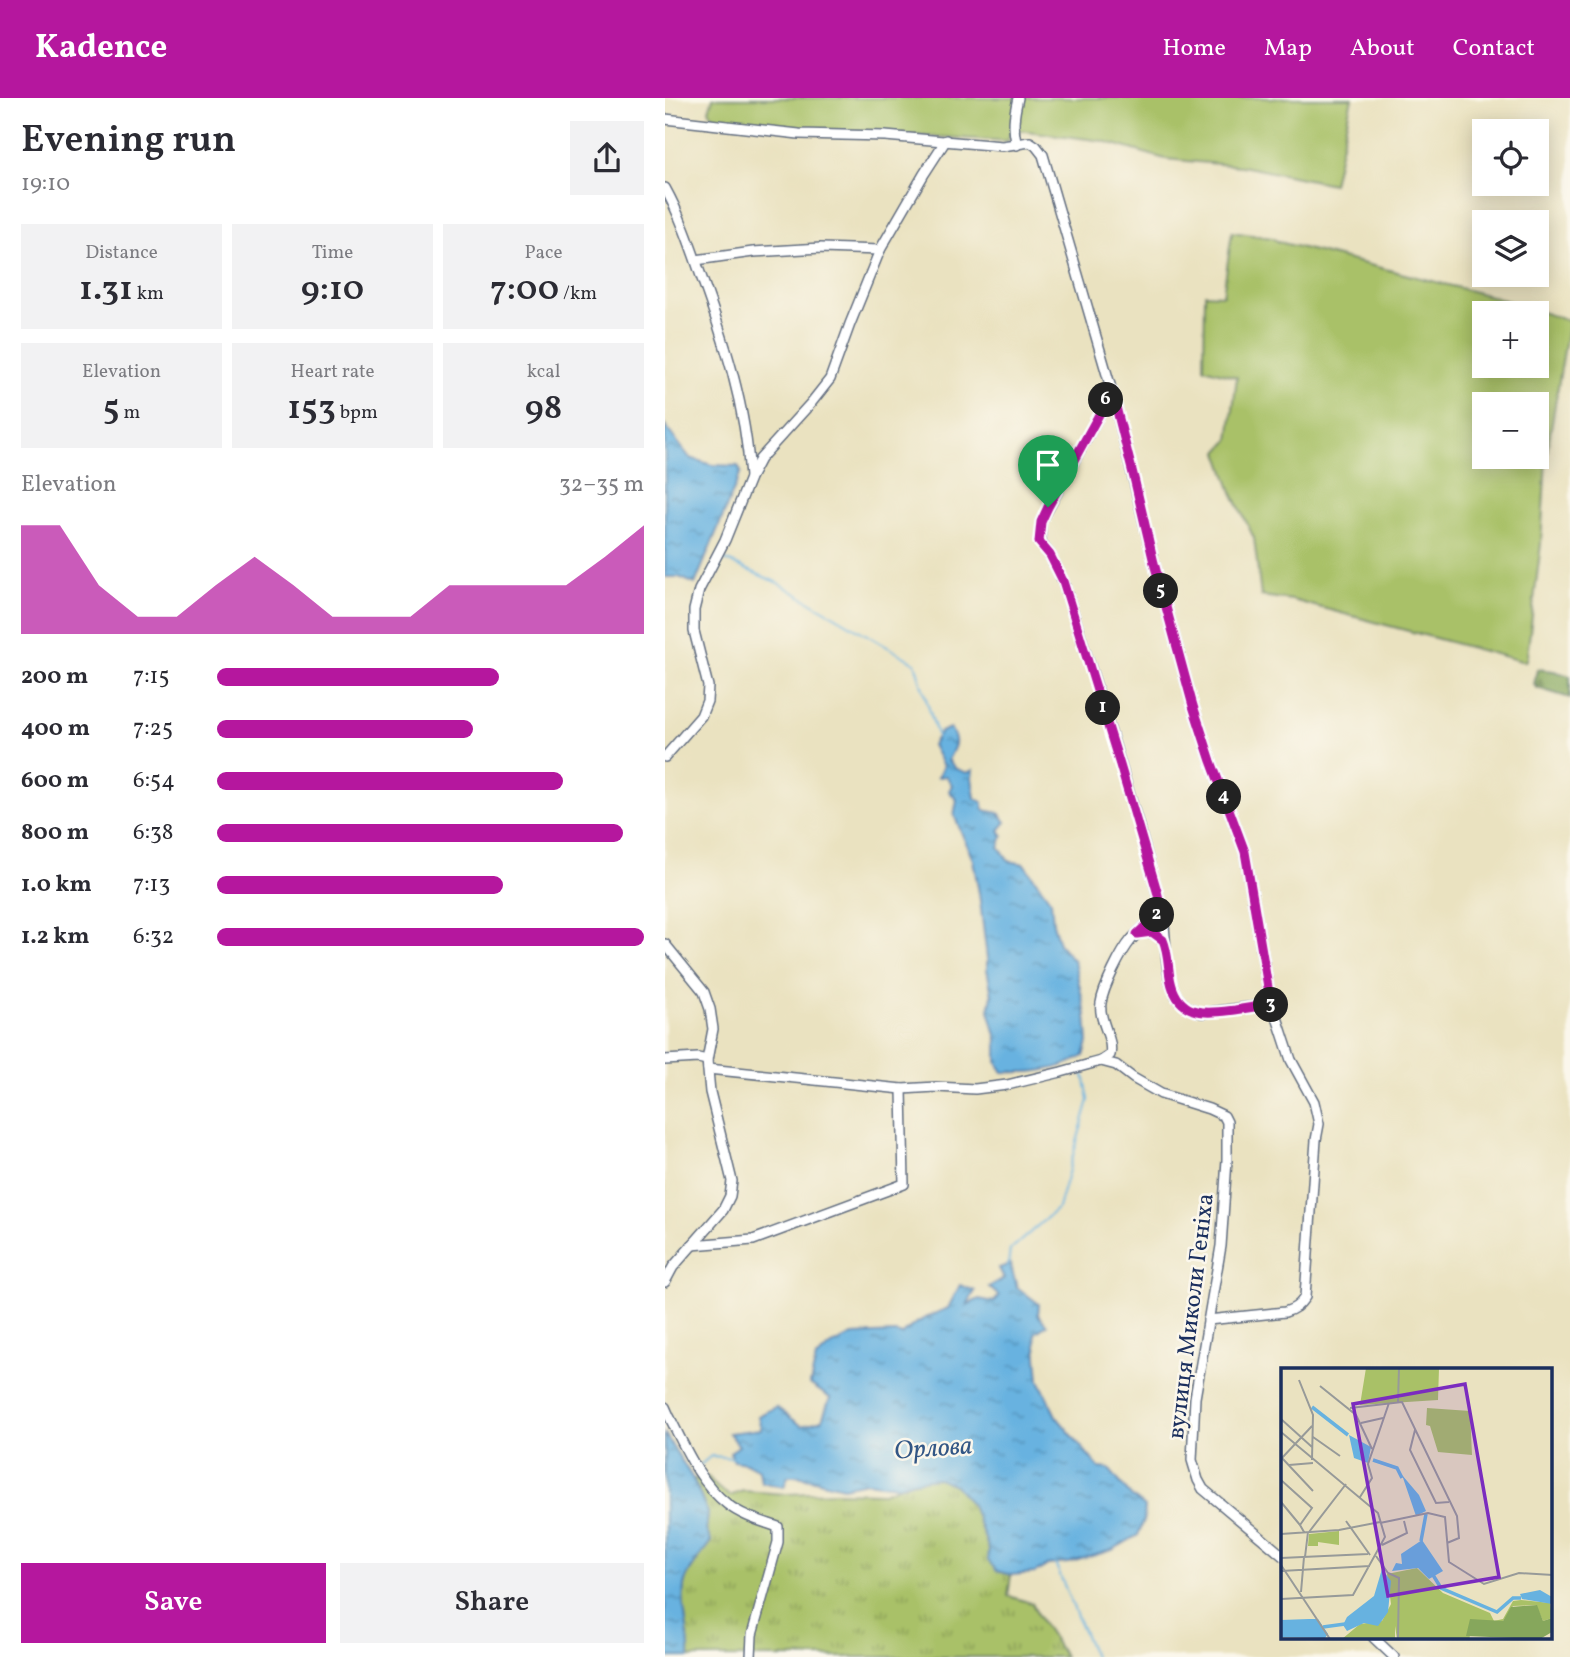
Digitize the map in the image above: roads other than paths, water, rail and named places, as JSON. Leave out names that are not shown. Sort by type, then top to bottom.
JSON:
[{"type":"street","points":[[1017,145],[1013,118],[1018,98]]},
{"type":"street","points":[[665,119],[799,134],[885,136],[972,144],[1017,145],[1030,142],[1044,155],[1112,391],[1154,563],[1193,706],[1245,852],[1269,993],[1291,1060],[1314,1102],[1319,1124],[1305,1297],[1293,1310],[1285,1312],[1207,1320]]},
{"type":"street","points":[[665,757],[701,716],[707,701],[708,686],[694,631],[694,610],[699,590],[725,540],[750,478],[760,460],[830,379],[880,250],[946,140]]},
{"type":"street","points":[[665,188],[679,214],[721,330],[747,440],[750,478]]},
{"type":"street","points":[[696,260],[753,252],[821,248],[880,250]]},
{"type":"street","points":[[1112,391],[1048,507],[1041,522],[1039,542],[1050,555],[1067,594],[1120,765],[1161,908],[1170,979],[1178,998],[1193,1010],[1209,1013],[1273,1004]]},
{"type":"street","points":[[665,1060],[698,1058],[707,1064],[901,1089],[936,1087],[975,1090],[1048,1076],[1101,1062],[1110,1055],[1111,1048],[1100,1013],[1101,1002],[1129,943],[1161,908]]},
{"type":"street","points":[[1137,934],[1152,932],[1165,944]]},
{"type":"street","points":[[665,944],[704,992],[710,1009],[713,1028],[707,1064],[710,1092],[732,1181],[730,1196],[723,1210],[673,1267],[665,1282]]},
{"type":"street","name":"вулиця Миколи Геніха","points":[[1101,1062],[1116,1065],[1161,1094],[1224,1116],[1227,1125],[1227,1160],[1221,1246],[1195,1398],[1192,1460],[1203,1489],[1281,1554]]},
{"type":"street","points":[[692,1245],[753,1240],[904,1184],[901,1089]]},
{"type":"street","points":[[665,1407],[699,1474],[726,1504],[778,1527],[778,1542],[752,1635],[751,1657]]},
{"type":"street","points":[[1376,1640],[1394,1657]]},
{"type":"water","points":[[665,426],[690,458],[712,465],[738,466],[741,472],[695,584],[679,577],[665,577]]},
{"type":"water","points":[[950,728],[955,744],[948,760],[956,769],[967,773],[973,770],[975,798],[983,803],[983,810],[999,813],[1006,822],[999,830],[1003,836],[999,847],[1009,861],[1024,864],[1051,901],[1059,944],[1074,961],[1086,1015],[1088,1042],[1084,1056],[1065,1065],[1035,1071],[1003,1072],[997,1063],[997,1039],[989,1010],[992,995],[973,860],[954,815],[957,800],[949,791],[952,785],[946,776],[938,777],[943,766],[932,745],[940,732]]},
{"type":"water","points":[[1010,1264],[1017,1287],[1039,1304],[1038,1315],[1047,1325],[1035,1333],[1039,1380],[1056,1416],[1099,1468],[1109,1469],[1131,1496],[1145,1507],[1144,1520],[1138,1535],[1112,1550],[1068,1563],[1048,1565],[1035,1573],[1011,1575],[997,1571],[988,1561],[989,1549],[972,1505],[955,1485],[938,1478],[897,1486],[866,1482],[843,1487],[788,1476],[784,1487],[761,1482],[759,1470],[746,1463],[734,1461],[730,1452],[739,1446],[729,1433],[761,1429],[758,1416],[776,1407],[802,1426],[822,1420],[830,1398],[810,1384],[816,1358],[832,1345],[853,1335],[902,1335],[917,1323],[948,1308],[960,1285],[975,1291],[967,1305],[979,1299],[994,1302],[999,1296],[989,1287],[1004,1278],[999,1268]]},
{"type":"water","points":[[665,1434],[693,1479],[708,1513],[706,1530],[711,1541],[691,1569],[684,1587],[689,1657],[665,1657]]},
{"type":"waterway","points":[[718,557],[778,583],[915,663],[938,738]]},
{"type":"waterway","points":[[1008,1265],[1010,1250],[1058,1208],[1089,1100],[1083,1069]]},
{"type":"waterway","name":"Орлова","points":[[699,1466],[711,1456],[735,1458]]},
{"type":"waterway","name":"Орлова","points":[[1055,1563],[1094,1657]]}]
